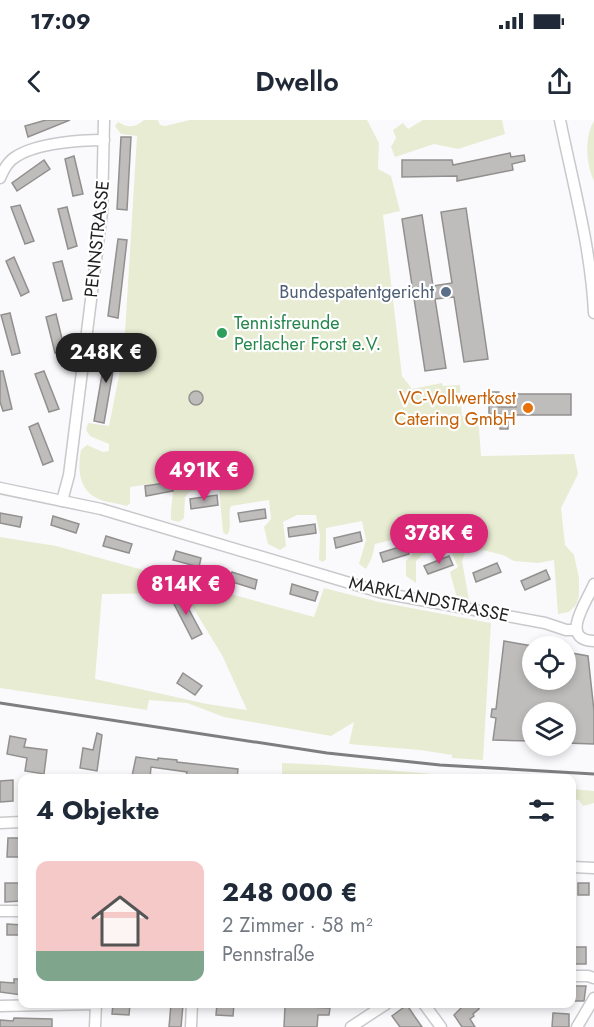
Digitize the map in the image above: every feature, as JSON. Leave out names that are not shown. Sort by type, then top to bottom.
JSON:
[{"type":"street","name":"PENNSTRASSE","points":[[62,501],[69,474],[102,212],[105,120]]},
{"type":"street","points":[[560,120],[593,289],[594,313]]},
{"type":"street","points":[[0,178],[11,160],[32,149],[63,143],[104,140]]},
{"type":"street","name":"MARKLANDSTRASSE","points":[[0,488],[101,509],[383,593],[545,623],[566,630],[578,621]]},
{"type":"street","points":[[594,585],[578,621],[582,638],[594,641]]},
{"type":"street","points":[[578,621],[594,609]]},
{"type":"street","points":[[0,823],[18,822]]},
{"type":"street","points":[[576,867],[594,867]]},
{"type":"street","points":[[0,911],[18,911]]},
{"type":"street","points":[[576,976],[594,978]]},
{"type":"street","points":[[576,1027],[594,998]]},
{"type":"street","points":[[0,1006],[18,1006]]},
{"type":"street","points":[[95,1027],[96,1008]]},
{"type":"street","points":[[191,1027],[192,1008]]},
{"type":"street","points":[[351,1027],[380,1008]]},
{"type":"street","points":[[427,1008],[441,1027]]},
{"type":"green space","points":[[144,120],[158,120],[160,125],[165,126],[190,120],[367,120],[379,143],[378,169],[391,176],[400,211],[383,215],[402,376],[412,389],[442,383],[443,386],[460,385],[462,416],[478,415],[481,456],[574,454],[578,474],[561,508],[565,545],[574,555],[579,578],[579,596],[576,605],[569,612],[558,614],[554,560],[538,563],[514,561],[503,555],[483,550],[465,553],[462,561],[469,600],[457,598],[450,572],[458,567],[450,549],[422,555],[416,561],[416,583],[406,576],[406,561],[412,555],[408,536],[375,544],[366,569],[359,564],[366,540],[362,521],[326,528],[326,559],[323,562],[319,560],[320,535],[316,515],[297,515],[283,522],[286,546],[280,550],[268,544],[264,527],[271,519],[269,500],[231,506],[230,528],[227,535],[223,532],[219,489],[189,492],[185,497],[184,518],[179,522],[171,520],[172,481],[130,487],[130,503],[127,506],[104,501],[89,493],[80,474],[81,450],[87,445],[103,452],[109,451],[109,444],[90,436],[86,430],[88,423],[109,426],[124,350],[137,136],[121,134],[115,126],[118,122],[134,126]]},
{"type":"green space","points":[[423,120],[502,120],[505,134],[458,149],[434,144],[395,157],[391,147],[396,138],[393,130],[403,123],[408,129]]},
{"type":"green space","points":[[594,121],[594,181],[589,167],[587,143]]},
{"type":"green space","points":[[0,537],[56,546],[314,617],[324,588],[379,602],[491,623],[483,760],[452,758],[452,755],[420,750],[349,744],[354,722],[331,736],[224,717],[187,703],[149,700],[147,710],[0,688]],"holes":[[[184,593],[222,655],[247,710],[207,704],[95,679],[102,594]]]},
{"type":"green space","points":[[282,763],[433,774],[282,774]]},
{"type":"green space","points":[[576,789],[594,791],[594,803],[583,806],[576,800]]},
{"type":"building","points":[[46,120],[70,120],[28,137],[25,126]]},
{"type":"building","points":[[121,137],[131,137],[127,210],[117,209]]},
{"type":"building","points":[[510,153],[511,157],[524,155],[525,161],[512,164],[513,170],[457,181],[457,176],[402,177],[402,160],[452,160],[453,165]]},
{"type":"building","points":[[74,156],[83,194],[73,196],[65,159]]},
{"type":"building","points":[[44,160],[50,169],[17,191],[12,183]]},
{"type":"building","points":[[20,205],[34,241],[25,244],[11,207]]},
{"type":"building","points":[[67,207],[77,246],[68,249],[58,209]]},
{"type":"building","name":"Bundespatentgericht","points":[[466,208],[488,359],[464,362],[454,297],[435,299],[446,368],[425,371],[402,219],[422,215],[433,286],[452,283],[441,212]]},
{"type":"building","points":[[118,239],[127,240],[118,318],[108,316]]},
{"type":"building","points":[[14,257],[29,292],[21,296],[6,261]]},
{"type":"building","points":[[62,261],[72,299],[63,301],[53,263]]},
{"type":"building","points":[[10,313],[20,353],[12,355],[1,315]]},
{"type":"building","points":[[56,314],[65,351],[55,353],[46,317]]},
{"type":"building","points":[[107,346],[117,348],[104,423],[94,421]]},
{"type":"building","points":[[0,371],[3,371],[12,409],[3,411],[0,402]]},
{"type":"building","points":[[44,371],[59,409],[49,412],[35,374]]},
{"type":"building","points":[[193,391],[199,391],[203,398],[199,405],[193,405],[189,401],[189,395]]},
{"type":"building","points":[[489,392],[499,392],[499,407],[516,407],[516,394],[571,394],[571,415],[508,415],[508,429],[500,429],[500,414],[489,414]]},
{"type":"building","points":[[38,423],[53,461],[43,465],[29,427]]},
{"type":"building","points":[[171,482],[173,491],[146,496],[145,486]]},
{"type":"building","points":[[217,495],[218,505],[191,509],[190,499]]},
{"type":"building","points":[[265,509],[266,518],[240,522],[238,513]]},
{"type":"building","points":[[0,513],[22,517],[20,527],[0,523]]},
{"type":"building","points":[[53,516],[79,524],[76,533],[51,525]]},
{"type":"building","points":[[315,524],[316,533],[289,537],[288,528]]},
{"type":"building","points":[[360,532],[362,541],[336,548],[334,538]]},
{"type":"building","points":[[106,536],[132,544],[129,553],[103,546]]},
{"type":"building","points":[[406,545],[409,554],[383,562],[380,553]]},
{"type":"building","points":[[176,551],[201,558],[199,567],[173,560]]},
{"type":"building","points":[[449,556],[453,565],[428,574],[424,566]]},
{"type":"building","points":[[497,563],[501,572],[476,582],[473,573]]},
{"type":"building","points":[[546,570],[550,579],[525,590],[521,581]]},
{"type":"building","points":[[232,572],[257,580],[255,589],[229,581]]},
{"type":"building","points":[[292,584],[318,592],[315,601],[290,594]]},
{"type":"building","points":[[180,593],[202,634],[192,639],[171,598]]},
{"type":"building","points":[[504,641],[522,644],[522,690],[576,690],[576,654],[588,656],[594,711],[594,744],[576,743],[576,702],[522,702],[522,741],[493,740],[496,718],[491,717],[492,709],[496,709]]},
{"type":"building","points":[[183,673],[202,686],[195,695],[177,683]]},
{"type":"building","points":[[97,733],[102,735],[97,771],[80,768],[83,748],[93,750]]},
{"type":"building","points":[[10,736],[26,739],[24,747],[47,750],[44,774],[25,771],[27,758],[7,754]]},
{"type":"building","points":[[136,757],[177,760],[177,762],[238,769],[237,774],[186,774],[187,772],[151,767],[150,774],[132,774]]},
{"type":"building","points":[[13,780],[13,801],[0,802],[0,781]]},
{"type":"building","points":[[8,838],[18,838],[18,857],[7,857]]},
{"type":"building","points":[[5,883],[18,883],[18,901],[5,902]]},
{"type":"building","points":[[578,883],[589,883],[589,895],[578,895]]},
{"type":"building","points":[[7,924],[18,925],[18,935],[7,935]]},
{"type":"building","points":[[576,947],[586,947],[586,964],[576,964]]},
{"type":"building","points":[[14,979],[18,979],[18,994],[0,992],[0,982],[14,983]]},
{"type":"building","points":[[576,986],[586,986],[584,1001],[576,1001]]},
{"type":"building","points":[[113,1008],[130,1008],[129,1015],[112,1014]]},
{"type":"building","points":[[171,1008],[183,1008],[181,1027],[169,1027]]},
{"type":"building","points":[[217,1008],[234,1008],[233,1016],[216,1015]]},
{"type":"building","points":[[285,1008],[330,1008],[329,1015],[318,1015],[317,1027],[284,1027]]},
{"type":"building","points":[[403,1008],[409,1008],[422,1027],[400,1027],[392,1016]]},
{"type":"building","points":[[461,1008],[479,1009],[470,1019],[475,1027],[462,1027],[454,1015]]},
{"type":"building","points":[[553,1013],[569,1014],[569,1027],[552,1027]]},
{"type":"building","points":[[14,1018],[52,1019],[52,1027],[0,1027],[0,1020],[13,1021]]},
{"type":"railway","points":[[0,703],[327,753],[440,765],[594,774]]},
{"type":"place","name":"Bundespatentgericht","points":[[446,292]]},
{"type":"place","name":"Tennisfreunde Perlacher Forst e.V.","points":[[222,333]]},
{"type":"place","name":"VC-Vollwertkost Catering GmbH","points":[[528,408]]}]
